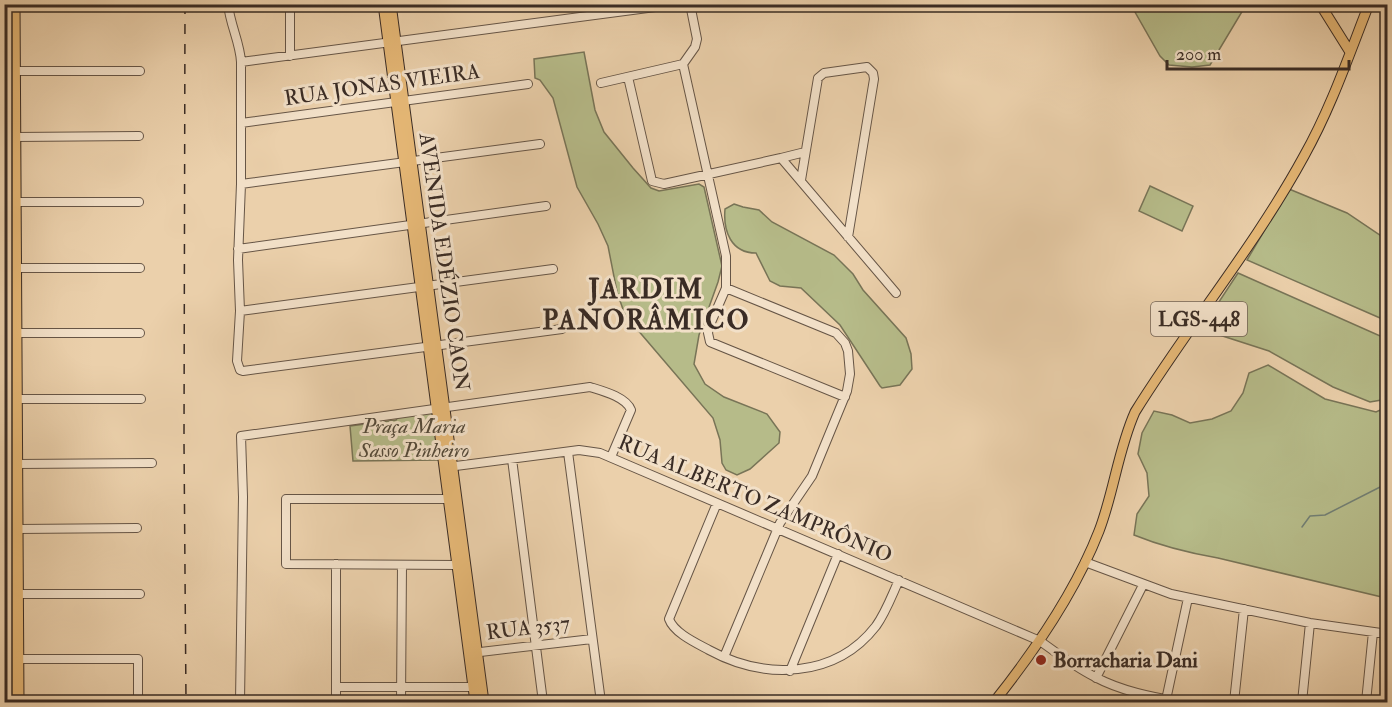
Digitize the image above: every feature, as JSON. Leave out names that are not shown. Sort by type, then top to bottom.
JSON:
[{"type":"main road","name":"AVENIDA EDÉZIO CAON","points":[[383,4],[392,42],[441,407],[473,653],[475,702]]},
{"type":"main road","name":"AVENIDA EDÉZIO CAON","points":[[391,4],[392,42]]},
{"type":"main road","points":[[1320,4],[1350,52]]},
{"type":"main road","name":"LGS-448","points":[[994,702],[1040,641],[1085,562],[1105,514],[1135,412],[1230,274],[1293,176],[1317,132],[1369,4]]},
{"type":"main road","points":[[9,5],[11,702]]},
{"type":"main road","points":[[10,268],[16,333],[17,399],[10,464]]},
{"type":"main road","name":"AVENIDA EDÉZIO CAON","points":[[448,467],[448,499],[457,565],[484,702]]},
{"type":"main road","points":[[11,659],[19,702]]},
{"type":"street","points":[[228,4],[240,45],[241,62],[241,184],[238,249],[240,311],[237,366],[243,371],[562,329]]},
{"type":"street","points":[[290,4],[290,56]]},
{"type":"street","points":[[241,62],[678,4]]},
{"type":"street","points":[[601,83],[683,64],[695,47],[697,39],[690,4]]},
{"type":"street","points":[[9,5],[140,5]]},
{"type":"street","points":[[683,64],[726,256],[726,288],[709,327],[708,338],[714,344],[845,397]]},
{"type":"street","points":[[801,180],[819,76],[862,66],[871,69],[874,79],[848,237]]},
{"type":"street","points":[[9,71],[140,71]]},
{"type":"street","points":[[628,77],[652,181],[663,184],[805,152]]},
{"type":"street","name":"RUA JONAS VIEIRA","points":[[241,123],[528,84]]},
{"type":"street","points":[[9,137],[139,136]]},
{"type":"street","points":[[241,184],[540,144]]},
{"type":"street","points":[[781,158],[896,293]]},
{"type":"street","points":[[9,202],[140,202]]},
{"type":"street","points":[[238,249],[546,206]]},
{"type":"street","points":[[10,268],[140,268]]},
{"type":"street","points":[[240,311],[553,269]]},
{"type":"street","points":[[723,657],[777,528],[812,476],[849,383],[849,357],[841,337],[726,288]]},
{"type":"street","points":[[16,333],[140,333]]},
{"type":"street","points":[[240,702],[243,497],[241,436],[584,387],[596,389],[627,402],[631,410],[611,457]]},
{"type":"street","points":[[17,399],[141,399]]},
{"type":"street","name":"RUA ALBERTO ZAMPRÔNIO","points":[[448,467],[593,451],[1040,641],[1096,678],[1122,688],[1180,702]]},
{"type":"street","points":[[568,452],[601,702]]},
{"type":"street","points":[[512,459],[543,702]]},
{"type":"street","points":[[10,464],[152,464]]},
{"type":"street","points":[[448,499],[286,499],[286,564],[457,565]]},
{"type":"street","points":[[717,503],[669,619],[674,627],[686,636],[723,657],[761,669],[790,671],[808,669],[826,663],[853,648],[877,624],[899,580]]},
{"type":"street","points":[[11,529],[137,528]]},
{"type":"street","points":[[790,671],[838,554]]},
{"type":"street","points":[[1085,562],[1143,585],[1188,598],[1310,624],[1388,634]]},
{"type":"street","points":[[336,564],[336,702]]},
{"type":"street","points":[[401,702],[402,565]]},
{"type":"street","points":[[1096,678],[1143,585]]},
{"type":"street","points":[[11,594],[140,594]]},
{"type":"street","points":[[1166,700],[1188,598]]},
{"type":"street","points":[[1234,702],[1244,609]]},
{"type":"street","points":[[1302,702],[1310,624]]},
{"type":"street","points":[[1366,702],[1373,632]]},
{"type":"street","name":"RUA 3537","points":[[473,653],[592,639]]},
{"type":"street","points":[[11,659],[138,659],[138,702]]},
{"type":"street","points":[[336,687],[473,687]]},
{"type":"green space","points":[[1131,5],[1246,5],[1210,65],[1192,67],[1169,65],[1160,56]]},
{"type":"green space","points":[[584,52],[595,110],[604,132],[633,168],[651,188],[659,191],[699,184],[704,187],[722,266],[699,335],[694,364],[705,384],[724,397],[767,414],[780,432],[779,443],[750,469],[737,475],[726,470],[722,463],[720,440],[713,418],[625,315],[617,292],[608,246],[577,187],[553,98],[540,80],[535,78],[534,59]]},
{"type":"green space","points":[[1150,186],[1193,206],[1182,231],[1139,211]]},
{"type":"green space","points":[[1289,189],[1347,213],[1387,240],[1387,321],[1247,260]]},
{"type":"green space","points":[[734,204],[759,210],[772,222],[834,255],[853,274],[863,290],[906,338],[911,354],[912,369],[900,385],[882,388],[840,325],[801,288],[780,286],[770,281],[756,253],[747,252],[735,245],[725,225],[725,209]]},
{"type":"green space","points":[[1238,273],[1387,339],[1387,399],[1370,402],[1333,387],[1269,351],[1201,329]]},
{"type":"green space","points":[[1268,365],[1325,399],[1376,412],[1387,407],[1386,598],[1154,543],[1134,535],[1137,514],[1149,496],[1147,473],[1138,454],[1142,433],[1154,411],[1172,415],[1190,423],[1212,419],[1231,411],[1243,393],[1249,373]]},
{"type":"green space","name":"Praça Maria Sasso Pinheiro","points":[[434,412],[441,460],[353,461],[350,426]]},
{"type":"waterway","points":[[1302,527],[1310,516],[1325,515],[1388,483]]},
{"type":"railway","points":[[185,4],[186,702]]},
{"type":"place","name":"Borracharia Dani","points":[[1041,660]]},
{"type":"district","name":"JARDIM PANORÂMICO","points":[[646,304]]}]
